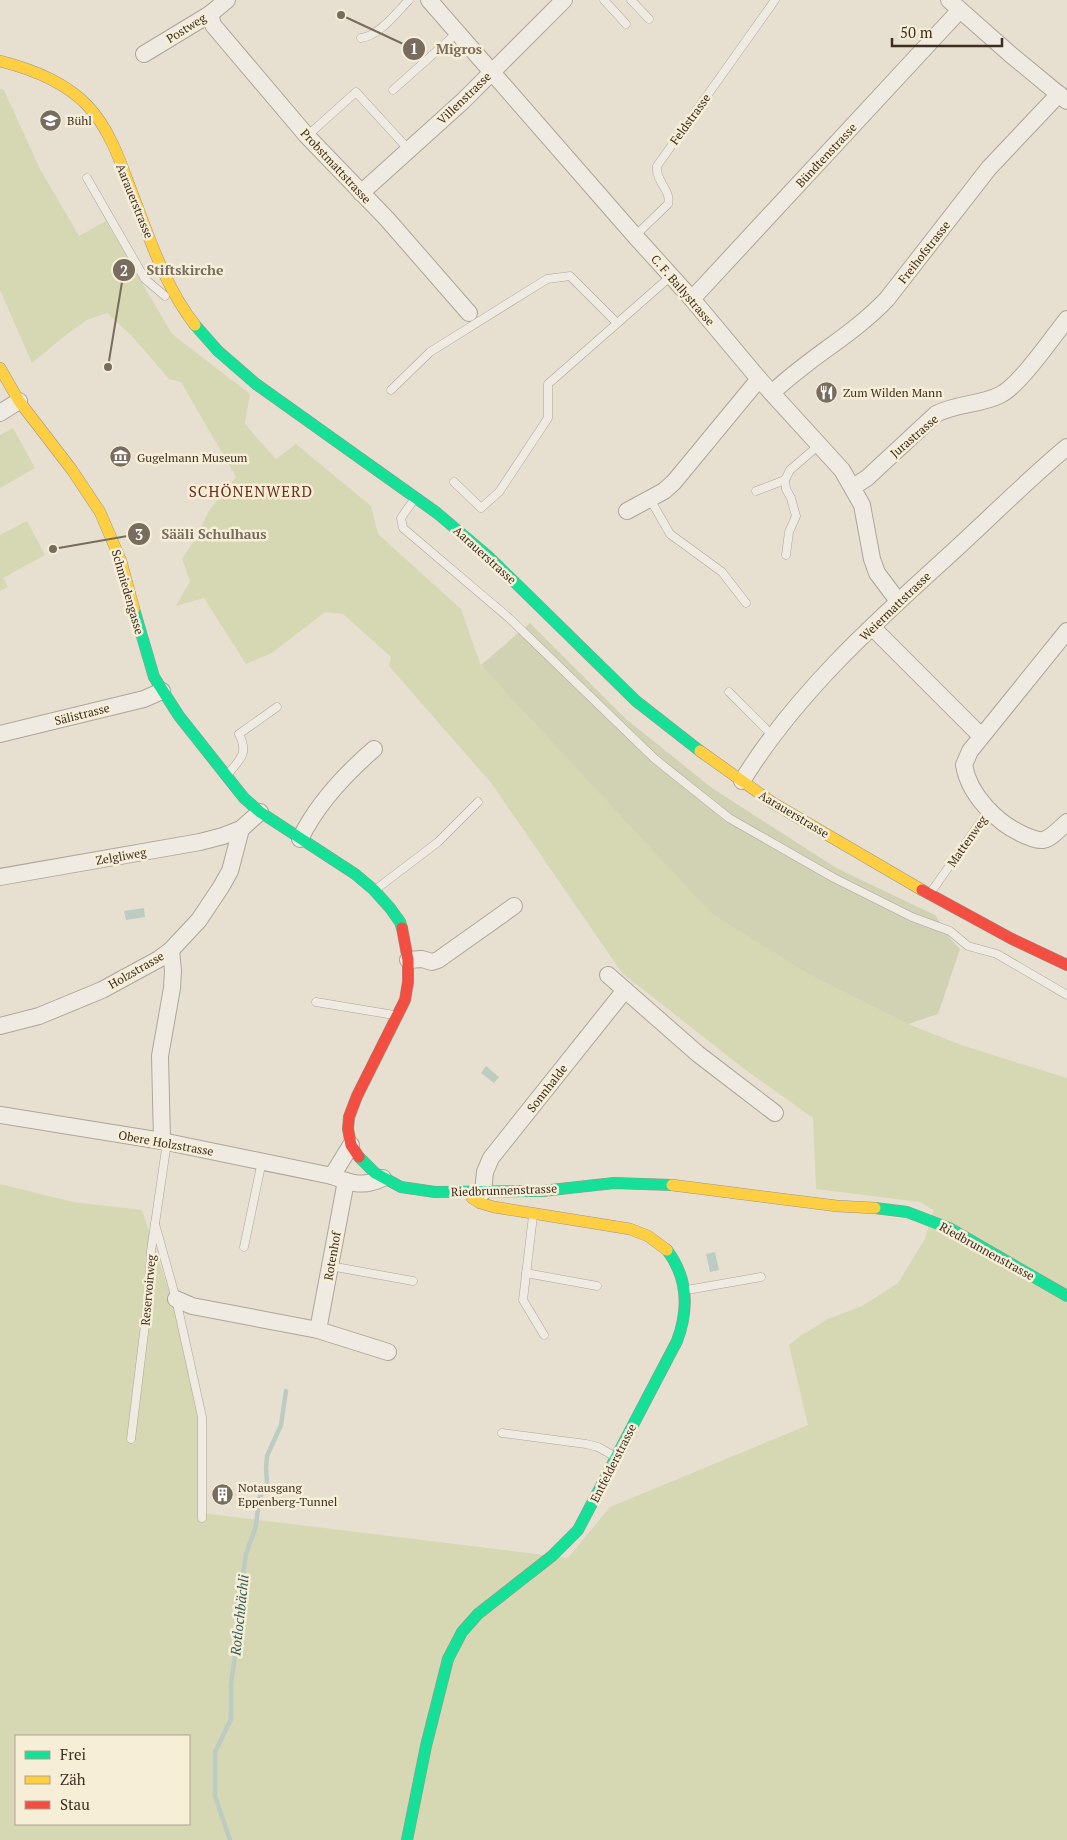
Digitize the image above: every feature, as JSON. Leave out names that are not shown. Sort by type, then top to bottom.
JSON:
[{"type":"street","name":"Postweg","points":[[144,54],[210,14],[227,0]]},
{"type":"street","name":"C. F. Ballystrasse","points":[[429,0],[692,299],[772,393],[842,470],[862,505],[872,559],[877,573],[898,601]]},
{"type":"street","name":"Villenstrasse","points":[[362,193],[463,101],[564,0]]},
{"type":"street","points":[[955,5],[1063,98]]},
{"type":"street","name":"Bündtenstrasse","points":[[692,299],[955,5]]},
{"type":"street","name":"Probstmattstrasse","points":[[210,14],[214,26],[307,136],[387,219],[474,318]]},
{"type":"street","name":"Aarauerstrasse","points":[[0,60],[46,76],[76,95],[89,107],[110,140],[172,290],[198,331],[224,358],[271,396],[438,514],[489,557],[636,701],[742,782],[773,803],[929,894],[960,918],[1012,939],[1067,965]]},
{"type":"street","name":"Freihofstrasse","points":[[772,393],[862,323],[882,305],[989,168],[1063,98]]},
{"type":"street","name":"Jurastrasse","points":[[853,487],[867,478],[936,414],[947,408],[991,398],[1005,392],[1021,376],[1067,319]]},
{"type":"street","name":"Schmiedengasse","points":[[0,368],[19,401],[72,470],[100,512],[121,561],[145,651],[154,677],[162,691],[226,776],[244,798],[260,812]]},
{"type":"street","points":[[627,511],[664,491],[674,482],[759,378]]},
{"type":"street","points":[[0,413],[19,401]]},
{"type":"street","name":"Weiermattstrasse","points":[[742,782],[794,709],[872,627],[1033,476],[1067,447]]},
{"type":"street","points":[[872,627],[981,736]]},
{"type":"street","name":"Mattenweg","points":[[989,810],[970,784],[964,765],[970,751],[1067,631]]},
{"type":"street","name":"Sälistrasse","points":[[0,734],[144,698],[162,691]]},
{"type":"street","points":[[300,839],[309,820],[325,799],[351,770],[374,749]]},
{"type":"street","points":[[989,810],[1014,831],[1038,840],[1049,838],[1067,822]]},
{"type":"street","points":[[241,829],[260,812],[355,874],[374,890],[390,908],[400,922],[405,939],[408,960],[408,982],[405,1000],[357,1096],[349,1117],[348,1130],[351,1145],[339,1178]]},
{"type":"street","name":"Zelgliweg","points":[[0,877],[200,842],[241,829]]},
{"type":"street","name":"Holzstrasse","points":[[0,1026],[39,1016],[102,990],[170,950],[199,920],[230,872],[241,829]]},
{"type":"street","points":[[408,960],[422,959],[432,962],[444,957],[514,906]]},
{"type":"street","name":"Reservoirweg","points":[[164,1141],[160,1056],[172,988],[173,971],[170,950]]},
{"type":"street","points":[[608,975],[698,1054],[775,1113]]},
{"type":"street","name":"Sonnhalde","points":[[476,1192],[491,1158],[625,990]]},
{"type":"street","name":"Obere Holzstrasse","points":[[0,1114],[164,1141],[365,1185],[383,1178]]},
{"type":"street","name":"Riedbrunnenstrasse","points":[[351,1145],[361,1161],[383,1178],[401,1187],[435,1192],[542,1191],[614,1183],[663,1184],[837,1206],[886,1208],[907,1212],[949,1228],[1067,1296]]},
{"type":"street","name":"Rotenhof","points":[[318,1330],[330,1266],[339,1178]]},
{"type":"street","name":"Entfelderstrasse","points":[[407,1840],[426,1746],[448,1658],[462,1632],[478,1614],[552,1556],[578,1530],[684,1324],[687,1307],[686,1291],[674,1259],[666,1248],[644,1234],[612,1225],[534,1214],[482,1204],[473,1199],[476,1192]]},
{"type":"street","points":[[176,1299],[192,1306],[318,1330],[388,1352]]},
{"type":"lane","points":[[360,38],[368,37],[377,31],[409,0]]},
{"type":"lane","points":[[604,0],[626,24]]},
{"type":"lane","points":[[632,0],[649,19]]},
{"type":"lane","name":"Feldstrasse","points":[[635,236],[662,211],[669,201],[669,196],[656,170],[661,160],[775,0]]},
{"type":"lane","points":[[393,90],[458,32]]},
{"type":"lane","points":[[307,136],[356,92],[409,150]]},
{"type":"lane","points":[[86,178],[145,280],[183,310]]},
{"type":"lane","points":[[391,390],[430,352],[474,318],[547,279],[570,276],[617,324]]},
{"type":"lane","points":[[454,482],[480,508],[499,492],[548,418],[548,384],[671,276]]},
{"type":"lane","points":[[786,554],[789,532],[796,516],[792,498],[786,489],[785,480],[790,470],[819,445]]},
{"type":"lane","points":[[756,490],[785,480]]},
{"type":"lane","points":[[415,498],[401,518],[403,528],[503,612],[655,759],[729,818],[834,878],[912,917],[950,931],[968,946],[997,954],[1067,995]]},
{"type":"lane","points":[[650,499],[670,534],[722,572],[746,603]]},
{"type":"lane","points":[[729,692],[773,736]]},
{"type":"lane","points":[[226,776],[244,754],[244,744],[239,734],[277,707]]},
{"type":"lane","points":[[374,890],[438,842],[478,802]]},
{"type":"lane","name":"Mattenweg","points":[[929,894],[989,810]]},
{"type":"lane","points":[[950,931],[960,918]]},
{"type":"lane","points":[[316,1002],[398,1016]]},
{"type":"lane","name":"Reservoirweg","points":[[131,1439],[149,1292],[151,1252],[164,1141]]},
{"type":"lane","points":[[244,1247],[262,1161]]},
{"type":"lane","points":[[534,1214],[523,1300],[544,1335]]},
{"type":"lane","points":[[155,1224],[176,1299],[202,1417],[205,1459],[202,1518]]},
{"type":"lane","points":[[330,1266],[413,1281]]},
{"type":"lane","points":[[526,1273],[598,1286]]},
{"type":"lane","points":[[686,1291],[761,1277]]},
{"type":"lane","points":[[502,1433],[586,1444],[598,1447],[616,1457]]},
{"type":"green space","points":[[0,89],[4,90],[40,169],[79,236],[106,221],[172,334],[250,394],[245,424],[276,459],[296,444],[371,506],[378,534],[461,609],[481,666],[812,976],[908,1024],[964,1046],[1067,1078],[1067,1840],[0,1840],[0,1184],[73,1202],[142,1210],[172,1300],[189,1370],[198,1419],[202,1513],[568,1558],[610,1507],[808,1425],[789,1345],[828,1319],[862,1306],[898,1283],[925,1239],[933,1210],[920,1202],[816,1189],[813,1118],[743,1068],[622,973],[492,784],[389,666],[391,657],[343,614],[325,612],[272,653],[246,664],[204,598],[176,606],[190,581],[182,559],[197,536],[208,512],[236,477],[181,382],[169,379],[132,336],[107,313],[87,320],[32,363],[0,290]]},
{"type":"green space","points":[[13,428],[35,468],[0,488],[0,435]]},
{"type":"green space","points":[[27,521],[45,555],[3,578],[8,587],[0,591],[0,535]]},
{"type":"green space","points":[[530,623],[626,719],[712,788],[838,869],[935,915],[949,937],[960,949],[938,1014],[908,1024],[812,976],[711,913],[481,665]]},
{"type":"shaded area","points":[[144,908],[145,917],[126,920],[124,911]]},
{"type":"shaded area","points":[[486,1066],[499,1077],[494,1083],[481,1073]]},
{"type":"shaded area","points":[[715,1252],[719,1270],[710,1272],[706,1254]]},
{"type":"waterway","name":"Rotlochbächli","points":[[230,1840],[215,1796],[215,1752],[231,1719],[231,1684],[238,1635],[238,1607],[246,1554],[256,1526],[259,1499],[267,1483],[267,1456],[281,1425],[286,1391]]},
{"type":"traffic: fast","points":[[195,325],[218,351],[256,384],[437,513],[489,557],[636,701],[700,751]]},
{"type":"traffic: fast","points":[[134,609],[154,677],[179,716],[244,798],[260,812],[355,874],[374,890],[390,908],[402,928]]},
{"type":"traffic: fast","points":[[359,1157],[375,1173],[401,1187],[435,1192],[542,1191],[614,1183],[672,1185]]},
{"type":"traffic: fast","points":[[875,1208],[907,1212],[949,1228],[1067,1296]]},
{"type":"traffic: fast","points":[[407,1840],[426,1746],[448,1659],[462,1632],[478,1614],[552,1556],[578,1530],[677,1341],[685,1306],[683,1283],[667,1250]]},
{"type":"traffic: slow","points":[[0,61],[36,72],[68,89],[87,105],[101,123],[117,153],[165,275],[174,293],[195,325]]},
{"type":"traffic: slow","points":[[0,368],[19,401],[72,470],[100,512],[121,561],[134,609]]},
{"type":"traffic: slow","points":[[700,751],[773,803],[922,890]]},
{"type":"traffic: slow","points":[[672,1185],[837,1206],[875,1208]]},
{"type":"traffic: slow","points":[[472,1198],[480,1203],[494,1207],[630,1229],[648,1236],[667,1250]]},
{"type":"traffic: jam","points":[[922,890],[1012,939],[1067,965]]},
{"type":"traffic: jam","points":[[359,1157],[351,1145],[348,1129],[349,1117],[357,1096],[405,1000],[408,982],[408,960],[402,928]]},
{"type":"place","name":"Migros","points":[[341,15]]},
{"type":"place","name":"Bühl","points":[[51,120]]},
{"type":"place","name":"Stiftskirche","points":[[108,367]]},
{"type":"place","name":"Zum Wilden Mann","points":[[827,392]]},
{"type":"place","name":"Gugelmann Museum","points":[[121,457]]},
{"type":"place","name":"Sääli Schulhaus","points":[[53,549]]},
{"type":"place","name":"Notausgang Eppenberg-Tunnel","points":[[222,1494]]},
{"type":"district","name":"SCHÖNENWERD","points":[[251,491]]}]
